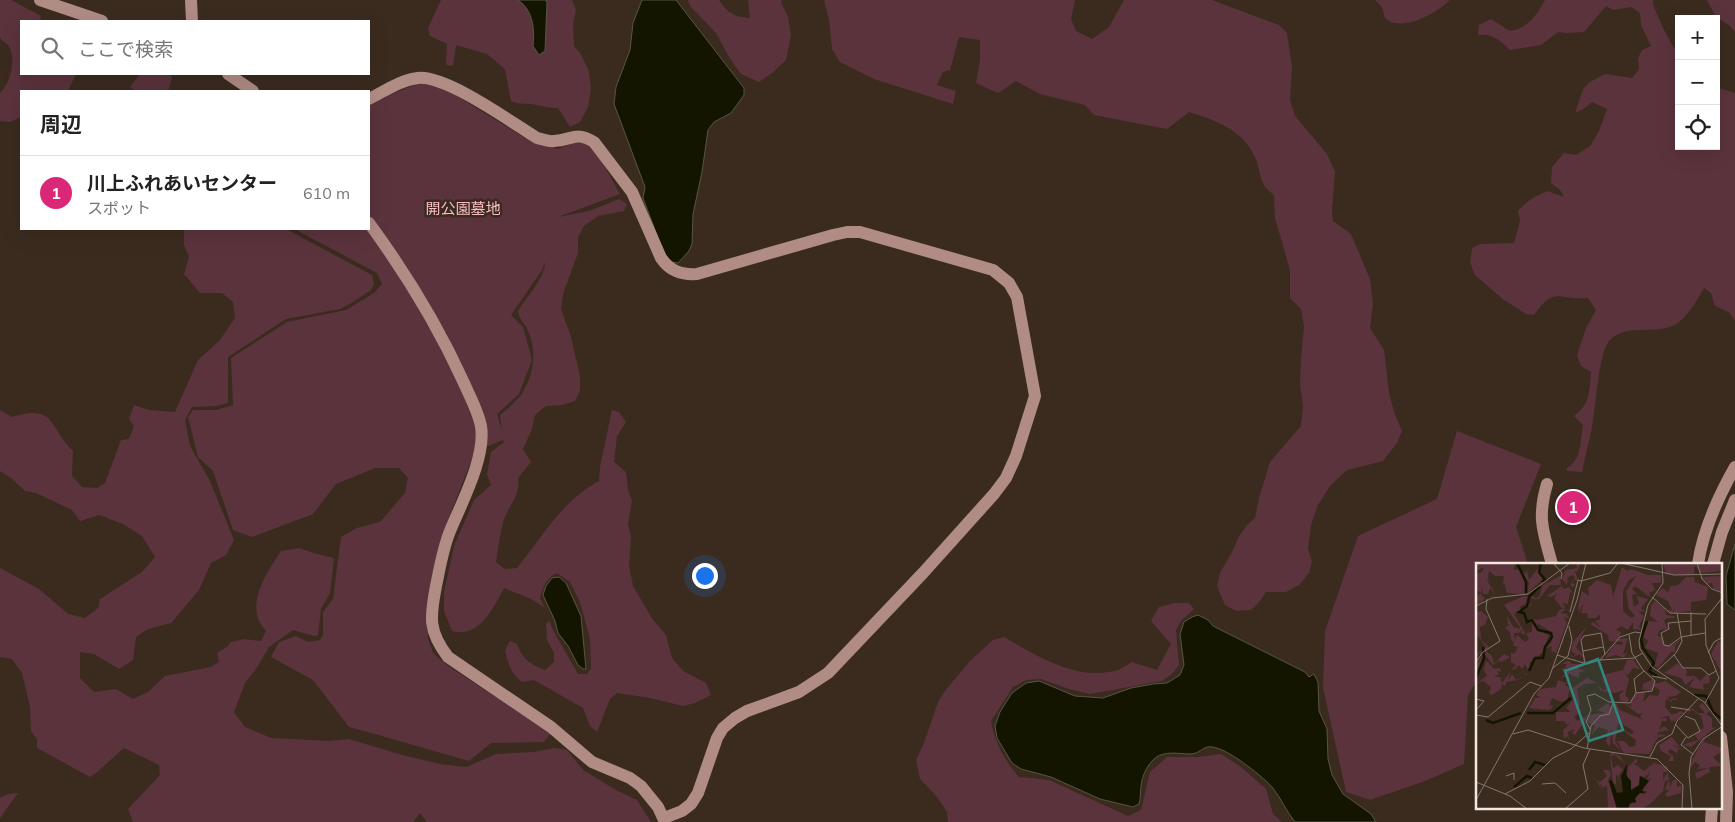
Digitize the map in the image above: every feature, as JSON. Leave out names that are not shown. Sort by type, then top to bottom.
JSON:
[{"type":"street","points":[[40,0],[99,20]]},
{"type":"street","points":[[192,0],[192,20]]},
{"type":"street","points":[[229,75],[252,90]]},
{"type":"street","points":[[370,98],[399,83],[420,78],[430,79],[453,87],[537,138],[556,141],[572,136],[586,137],[594,142],[632,192],[661,258],[666,266],[675,272],[697,274],[847,232],[860,232],[993,270],[1008,283],[1017,297],[1035,396],[1016,456],[1006,478],[994,494],[923,573],[828,673],[799,692],[747,712],[735,718],[723,728],[711,753],[698,793],[691,804],[665,820],[650,795],[641,786],[630,778],[592,762],[551,727],[448,657],[438,644],[434,635],[432,608],[445,545],[476,465],[482,437],[481,426],[477,412],[454,362],[433,323],[384,244],[370,225]]},
{"type":"street","points":[[1698,563],[1705,535],[1722,490],[1735,467]]},
{"type":"street","points":[[1547,484],[1542,503],[1541,521],[1552,563]]},
{"type":"street","points":[[1722,490],[1735,496]]},
{"type":"street","points":[[1713,563],[1722,532],[1735,500]]},
{"type":"street","points":[[1722,746],[1727,792],[1726,822]]},
{"type":"green space","points":[[0,0],[11,0],[41,16],[40,20],[20,20],[20,75],[76,75],[68,90],[20,90],[20,117],[10,122],[0,121],[0,93],[7,84],[11,72],[12,53],[9,46],[0,37]]},
{"type":"green space","points":[[441,0],[572,0],[576,10],[573,25],[574,46],[580,53],[589,71],[591,89],[588,107],[580,122],[570,127],[558,108],[511,101],[505,69],[487,54],[456,45],[453,66],[446,65],[447,44],[430,36],[428,28]]},
{"type":"green space","points":[[688,0],[719,0],[732,14],[750,18],[748,0],[782,0],[781,2],[788,17],[791,35],[786,60],[759,82],[741,74],[716,33],[690,6]]},
{"type":"green space","points":[[824,0],[1075,0],[1071,19],[1076,31],[1092,39],[1109,27],[1124,0],[1212,0],[1279,25],[1287,33],[1292,67],[1290,100],[1295,116],[1327,154],[1335,172],[1333,221],[1351,234],[1370,279],[1373,304],[1370,328],[1384,350],[1389,393],[1402,431],[1397,443],[1383,461],[1347,470],[1330,486],[1318,505],[1311,525],[1308,549],[1312,561],[1309,573],[1299,585],[1286,592],[1266,592],[1251,610],[1236,611],[1225,605],[1217,586],[1220,573],[1238,538],[1247,525],[1255,518],[1270,462],[1301,426],[1303,405],[1300,385],[1304,327],[1301,309],[1290,298],[1290,270],[1275,218],[1274,195],[1264,185],[1250,148],[1236,133],[1227,127],[1189,112],[1167,129],[1094,115],[1085,105],[1040,94],[1016,81],[998,93],[976,83],[980,60],[980,40],[959,37],[950,70],[943,72],[937,85],[956,91],[953,104],[874,79],[840,62],[832,49],[829,20]]},
{"type":"green space","points":[[1375,0],[1450,0],[1425,17],[1402,23],[1393,22],[1385,18],[1382,7]]},
{"type":"green space","points":[[1545,0],[1653,0],[1653,5],[1663,28],[1675,50],[1675,150],[1720,150],[1720,88],[1735,93],[1735,321],[1729,312],[1715,306],[1711,293],[1704,288],[1687,315],[1672,326],[1663,329],[1625,332],[1610,340],[1606,346],[1600,368],[1592,427],[1582,472],[1567,471],[1567,468],[1578,455],[1581,444],[1583,425],[1574,416],[1584,406],[1590,385],[1591,372],[1581,366],[1577,355],[1586,328],[1596,310],[1588,298],[1558,296],[1547,300],[1534,315],[1526,314],[1504,300],[1475,275],[1470,262],[1472,248],[1480,244],[1514,243],[1520,221],[1518,211],[1524,204],[1547,191],[1564,197],[1561,191],[1551,183],[1552,167],[1564,153],[1576,155],[1590,146],[1599,131],[1607,109],[1592,102],[1575,113],[1583,89],[1590,82],[1605,74],[1632,78],[1639,69],[1638,58],[1642,50],[1651,46],[1641,25],[1640,13],[1631,7],[1613,10],[1606,6],[1584,32],[1558,32],[1541,45],[1510,50],[1495,38],[1488,35],[1478,35],[1479,25],[1491,19],[1510,31],[1516,30],[1526,24],[1539,11]]},
{"type":"green space","points":[[1707,0],[1735,0],[1735,32],[1729,25],[1720,19],[1720,15],[1715,15]]},
{"type":"green space","points":[[139,75],[170,75],[172,78],[168,90],[134,90],[130,87]]},
{"type":"green space","name":"開公園墓地","points":[[420,83],[444,88],[520,135],[541,145],[558,149],[572,143],[586,143],[597,153],[620,194],[558,217],[589,211],[619,199],[627,204],[624,211],[598,216],[584,226],[578,237],[578,253],[563,294],[561,309],[571,337],[580,376],[580,390],[575,401],[562,405],[546,406],[535,415],[532,429],[523,449],[531,462],[518,478],[518,489],[504,519],[496,562],[505,569],[517,568],[564,509],[586,489],[599,481],[600,467],[612,410],[619,412],[626,422],[617,436],[614,462],[626,472],[628,490],[632,501],[628,524],[631,536],[629,565],[633,586],[653,620],[666,635],[672,658],[683,671],[706,683],[711,695],[695,703],[683,706],[617,693],[610,699],[597,732],[590,726],[583,708],[534,680],[522,682],[510,668],[505,650],[510,641],[517,644],[528,661],[545,670],[554,662],[554,653],[547,640],[546,624],[549,621],[578,674],[587,674],[591,668],[590,639],[580,602],[570,582],[557,573],[548,580],[542,590],[540,598],[545,608],[531,599],[504,588],[490,612],[478,626],[462,632],[452,631],[444,611],[444,592],[454,546],[474,500],[491,485],[487,474],[491,452],[504,442],[503,440],[475,451],[441,538],[427,609],[428,638],[433,653],[448,666],[551,733],[544,742],[491,743],[469,761],[349,727],[313,680],[271,657],[279,642],[296,636],[308,642],[320,640],[323,635],[323,612],[333,599],[341,537],[357,528],[380,522],[405,493],[408,478],[399,468],[375,468],[336,484],[313,514],[252,537],[233,530],[213,471],[198,457],[188,417],[193,410],[217,410],[233,405],[231,358],[287,322],[346,310],[374,293],[382,284],[377,273],[298,231],[370,230],[370,105],[394,93]],"holes":[[[545,262],[542,274],[518,311],[531,338],[533,361],[530,376],[522,394],[500,415],[502,431],[497,414],[519,394],[532,360],[523,327],[511,315],[542,270]]]},
{"type":"green space","points":[[184,230],[288,230],[372,275],[374,284],[371,290],[340,309],[286,319],[228,357],[228,403],[216,406],[192,407],[185,420],[190,446],[210,481],[234,540],[226,555],[211,563],[199,590],[171,623],[148,629],[136,637],[133,660],[119,669],[94,654],[80,652],[80,678],[94,692],[116,689],[133,699],[148,692],[165,676],[211,667],[219,662],[217,653],[231,642],[244,639],[261,641],[266,631],[259,621],[257,612],[258,593],[271,566],[281,551],[299,548],[334,558],[330,593],[321,609],[318,635],[314,636],[293,630],[269,647],[245,683],[234,712],[245,727],[271,738],[329,741],[349,739],[402,755],[440,764],[466,767],[496,754],[534,752],[554,748],[567,750],[583,770],[637,800],[651,822],[427,822],[420,813],[413,822],[133,822],[128,809],[160,775],[159,765],[124,748],[90,777],[37,748],[37,739],[31,731],[30,707],[22,673],[12,659],[0,657],[0,568],[39,589],[68,614],[85,618],[98,608],[100,599],[142,572],[155,557],[142,536],[123,524],[99,515],[80,521],[72,510],[36,493],[25,491],[0,471],[0,410],[12,417],[26,413],[37,413],[50,420],[73,451],[72,476],[82,487],[97,488],[105,483],[121,440],[129,439],[134,426],[129,419],[134,405],[149,410],[175,412],[198,360],[220,340],[235,318],[233,302],[222,293],[200,293],[184,274],[189,257],[184,245]]},
{"type":"green space","points":[[1457,431],[1541,464],[1516,527],[1526,563],[1476,563],[1476,682],[1468,695],[1464,764],[1425,781],[1370,800],[1346,792],[1323,688],[1325,631],[1358,536],[1437,499]]},
{"type":"green space","points":[[1174,603],[1189,603],[1194,609],[1181,621],[1176,630],[1179,665],[1172,674],[1162,681],[1090,694],[1041,679],[1026,680],[1013,687],[991,721],[1001,751],[1019,777],[1049,780],[1128,816],[1141,810],[1150,772],[1167,757],[1198,757],[1221,754],[1241,767],[1266,789],[1273,814],[1282,822],[948,822],[947,812],[937,797],[920,779],[916,760],[938,702],[970,661],[993,640],[1004,637],[1044,659],[1073,670],[1103,673],[1118,670],[1132,662],[1157,670],[1171,644],[1151,621],[1159,607]]},
{"type":"green space","points":[[18,793],[0,818],[0,798],[8,794]]},
{"type":"shaded area","points":[[518,0],[546,0],[545,51],[539,55],[533,46],[534,33],[530,14]]},
{"type":"shaded area","points":[[642,0],[676,0],[744,88],[744,95],[731,113],[714,122],[708,130],[693,214],[692,244],[689,251],[678,263],[671,262],[663,251],[643,198],[645,187],[614,104],[616,87],[630,50],[633,23]]},
{"type":"shaded area","points":[[1735,544],[1735,610],[1727,604],[1726,576]]},
{"type":"shaded area","points":[[559,577],[566,583],[581,616],[586,669],[578,665],[568,646],[558,633],[555,621],[543,595],[546,586],[552,578]]},
{"type":"shaded area","points":[[1198,615],[1208,620],[1213,626],[1305,672],[1309,677],[1314,674],[1318,682],[1319,711],[1327,729],[1328,759],[1332,775],[1343,794],[1371,814],[1376,822],[1295,822],[1267,782],[1232,755],[1215,747],[1208,747],[1191,754],[1174,753],[1159,755],[1151,762],[1143,776],[1139,804],[1133,807],[1100,799],[1051,777],[1021,769],[1012,763],[997,738],[995,726],[1000,712],[1012,693],[1026,683],[1039,681],[1075,696],[1103,698],[1131,688],[1167,683],[1180,675],[1184,665],[1180,634],[1184,622]]},
{"type":"place","name":"川上ふれあいセンター","points":[[1573,507]]}]
